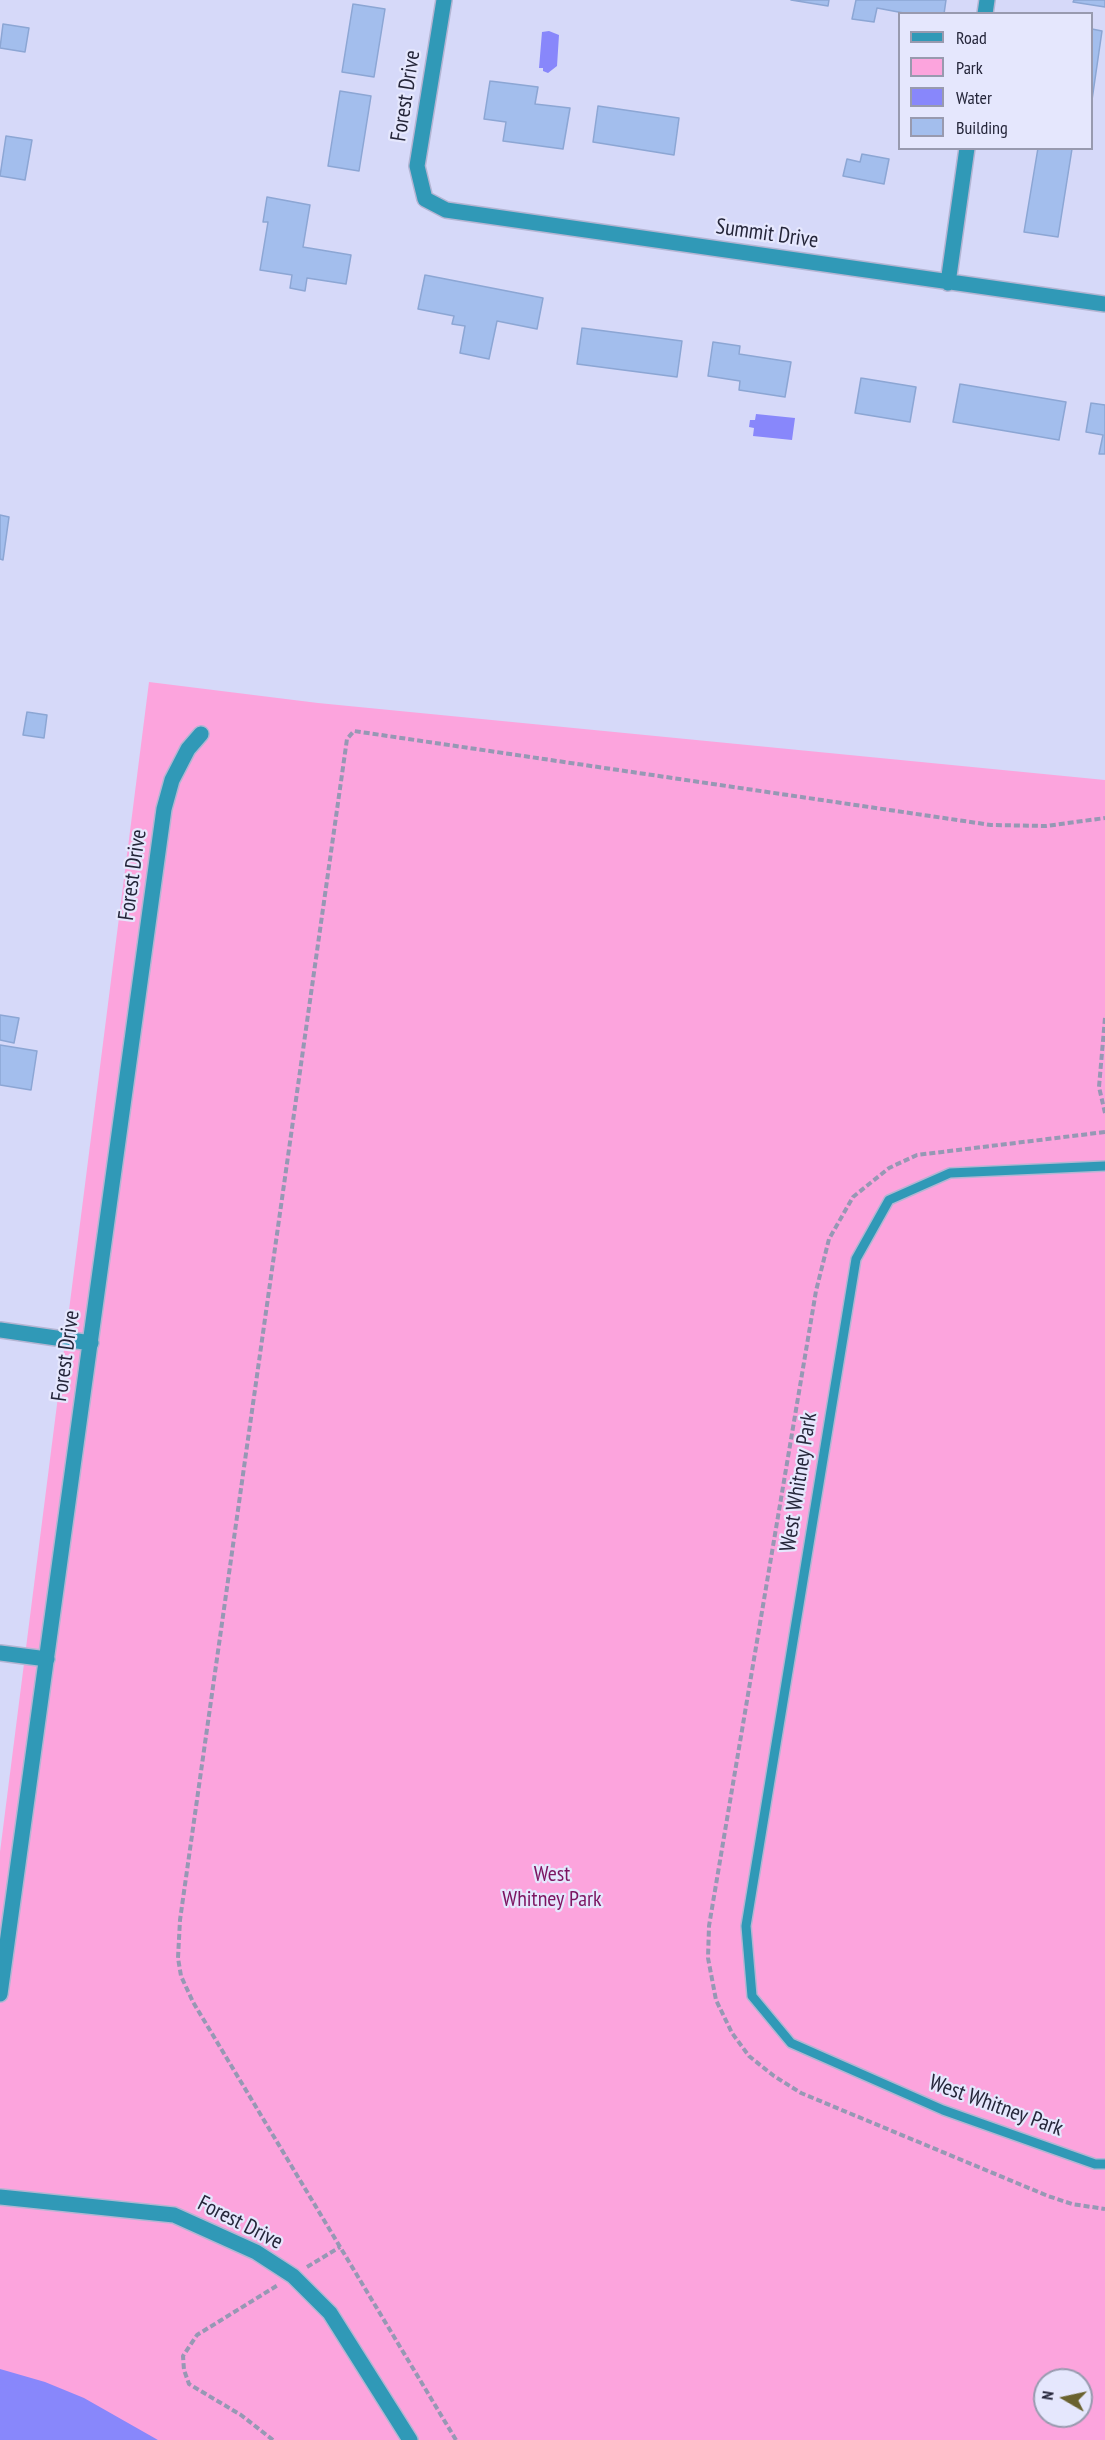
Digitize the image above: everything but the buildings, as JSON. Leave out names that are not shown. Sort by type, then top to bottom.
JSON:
[{"type":"street","name":"Forest Drive","points":[[425,199],[417,166],[444,0]]},
{"type":"street","points":[[948,283],[967,150]]},
{"type":"street","name":"Summit Drive","points":[[425,199],[446,210],[948,283],[1105,303]]},
{"type":"street","name":"Forest Drive","points":[[0,1994],[164,809],[172,780],[188,749],[201,734]]},
{"type":"street","points":[[0,1330],[91,1343]]},
{"type":"street","points":[[0,1653],[47,1659]]},
{"type":"street","name":"Forest Drive","points":[[0,2197],[174,2215],[256,2252],[293,2276],[330,2313],[410,2440]]},
{"type":"lane","name":"West Whitney Park","points":[[1105,1166],[950,1173],[889,1200],[856,1259],[746,1926],[752,1996],[791,2043],[944,2110],[1095,2164],[1105,2164]]},
{"type":"path","points":[[456,2440],[194,2002],[181,1976],[178,1958],[181,1908],[347,738],[354,730],[991,825],[1046,826],[1105,818]]},
{"type":"path","points":[[1105,1018],[1099,1087],[1105,1113]]},
{"type":"path","points":[[1105,1132],[917,1155],[889,1168],[853,1197],[829,1239],[816,1291],[709,1926],[708,1958],[716,2000],[732,2033],[749,2056],[774,2076],[801,2093],[1048,2196],[1072,2204],[1105,2209]]},
{"type":"path","points":[[273,2440],[241,2415],[189,2384],[184,2370],[183,2356],[197,2335],[340,2247]]},
{"type":"green space","name":"West Whitney Park","points":[[149,682],[318,703],[1105,780],[1105,2440],[158,2440],[0,2369],[0,1852]]},
{"type":"water","points":[[549,31],[559,35],[557,66],[548,73],[543,71],[543,68],[539,68],[542,32]]},
{"type":"water","points":[[756,414],[795,418],[792,440],[753,436],[754,428],[749,427],[750,420],[755,420]]},
{"type":"water","points":[[0,2369],[45,2382],[84,2398],[158,2440],[0,2440]]}]
